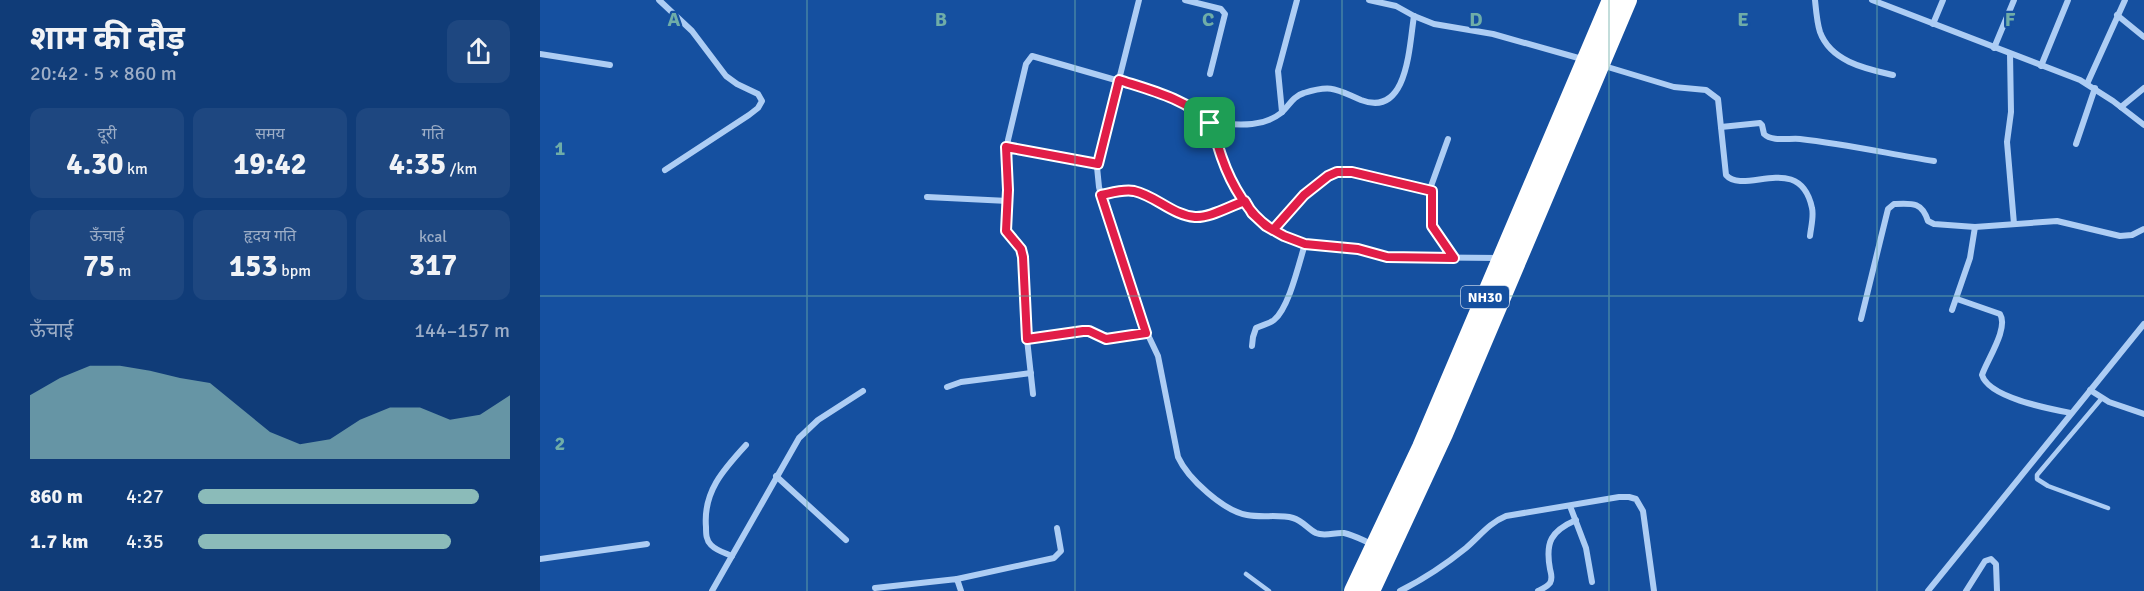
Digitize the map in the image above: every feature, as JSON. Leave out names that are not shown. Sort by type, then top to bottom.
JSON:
[{"type":"highway","name":"NH30","points":[[1371,591],[1444,434],[1593,63],[1611,0]]},
{"type":"highway","name":"NH30","points":[[1353,591],[1421,447],[1501,258],[1593,63],[1628,0]]},
{"type":"street","points":[[659,0],[692,31],[726,76],[736,84],[758,94],[762,101],[758,108],[749,115],[665,170]]},
{"type":"street","points":[[1139,0],[1098,164],[1101,195],[1146,333],[1158,356],[1178,458],[1197,483],[1238,512],[1248,515],[1291,517],[1316,533],[1322,535],[1342,533],[1375,546]]},
{"type":"street","points":[[1185,0],[1221,9],[1225,14],[1210,74]]},
{"type":"street","points":[[1281,112],[1278,71],[1297,0]]},
{"type":"street","points":[[1369,0],[1396,6],[1434,24],[1492,34],[1674,87],[1706,90],[1718,99],[1726,175],[1730,180],[1738,182],[1780,177],[1799,185],[1807,194],[1812,209],[1810,236]]},
{"type":"street","points":[[1815,0],[1820,32],[1835,53],[1854,65],[1893,75]]},
{"type":"street","points":[[1872,0],[2087,84],[2144,125]]},
{"type":"street","points":[[1933,24],[1943,0]]},
{"type":"street","points":[[1994,48],[2014,0]]},
{"type":"street","points":[[2042,66],[2068,0]]},
{"type":"street","points":[[2087,84],[2125,0]]},
{"type":"street","points":[[2117,15],[2144,38]]},
{"type":"street","points":[[1210,123],[1249,125],[1273,118],[1298,95],[1324,89],[1344,91],[1376,105],[1386,102],[1392,98],[1401,85],[1414,16]]},
{"type":"street","points":[[540,54],[610,65]]},
{"type":"street","points":[[2010,54],[2011,112],[2007,142],[2014,224]]},
{"type":"street","points":[[1033,394],[1027,339],[1023,257],[1021,249],[1006,231],[1008,201],[1006,147],[1026,64],[1032,56],[1119,80],[1180,102],[1194,110],[1210,123],[1223,161],[1252,213],[1273,230],[1305,244],[1358,249],[1387,257],[1501,258]]},
{"type":"street","points":[[2076,144],[2095,88]]},
{"type":"street","points":[[2121,107],[2144,88]]},
{"type":"street","points":[[1720,127],[1760,123],[1764,134],[1771,139],[1791,138],[1815,141],[1934,161]]},
{"type":"street","points":[[1430,189],[1448,138]]},
{"type":"street","points":[[1006,147],[1098,164]]},
{"type":"street","points":[[1273,230],[1304,195],[1328,176],[1337,172],[1352,172],[1430,189],[1434,194],[1432,226],[1454,258]]},
{"type":"street","points":[[1101,195],[1134,191],[1175,211],[1194,217],[1245,201]]},
{"type":"street","points":[[927,197],[1008,201]]},
{"type":"street","points":[[1861,318],[1890,205],[1899,203],[1919,205],[1923,208],[1928,221],[1934,224],[1975,227],[2057,221],[2120,236],[2132,235],[2144,229]]},
{"type":"street","points":[[1952,310],[1970,258],[1975,227]]},
{"type":"street","points":[[1252,346],[1256,328],[1278,315],[1290,291],[1305,244]]},
{"type":"street","points":[[1957,298],[2000,314],[2002,317],[2003,326],[1982,375],[1985,382],[2020,402],[2071,413]]},
{"type":"street","points":[[1928,591],[2144,324]]},
{"type":"street","points":[[1027,339],[1083,331],[1089,331],[1106,339],[1146,333]]},
{"type":"street","points":[[947,387],[961,382],[1031,373]]},
{"type":"street","points":[[2090,390],[2102,398],[2144,414]]},
{"type":"street","points":[[712,591],[790,452],[808,428],[826,414],[863,392]]},
{"type":"street","points":[[732,556],[716,549],[708,541],[706,511],[710,493],[716,481],[746,446]]},
{"type":"street","points":[[777,476],[846,540]]},
{"type":"street","points":[[1400,591],[1450,560],[1496,520],[1506,516],[1619,497],[1636,499],[1643,511],[1654,591]]},
{"type":"street","points":[[1570,506],[1586,548],[1592,582]]},
{"type":"street","points":[[1538,591],[1547,586],[1552,578],[1548,548],[1552,538],[1560,527],[1576,520]]},
{"type":"street","points":[[875,588],[957,579],[1054,558],[1061,551],[1057,528]]},
{"type":"street","points":[[540,559],[647,544]]},
{"type":"street","points":[[1966,591],[1985,561],[1991,559],[1996,564],[1997,591]]},
{"type":"street","points":[[957,579],[961,591]]},
{"type":"lane","points":[[2102,398],[2037,475],[2037,479],[2048,486],[2108,508]]},
{"type":"lane","points":[[1246,574],[1269,591]]},
{"type":"route","points":[[1210,123],[1204,116],[1180,102],[1119,80],[1098,164],[1006,147],[1008,190],[1006,231],[1021,249],[1023,257],[1027,339],[1083,331],[1089,331],[1106,339],[1146,333],[1101,195],[1134,191],[1175,211],[1194,217],[1200,217],[1206,215],[1245,201],[1252,213],[1266,226],[1284,236],[1305,244],[1358,249],[1387,257],[1454,258],[1437,237],[1432,226],[1434,194],[1430,189],[1352,172],[1337,172],[1328,176],[1304,195],[1273,230],[1266,226],[1252,213],[1238,190],[1223,161],[1210,123]]}]
